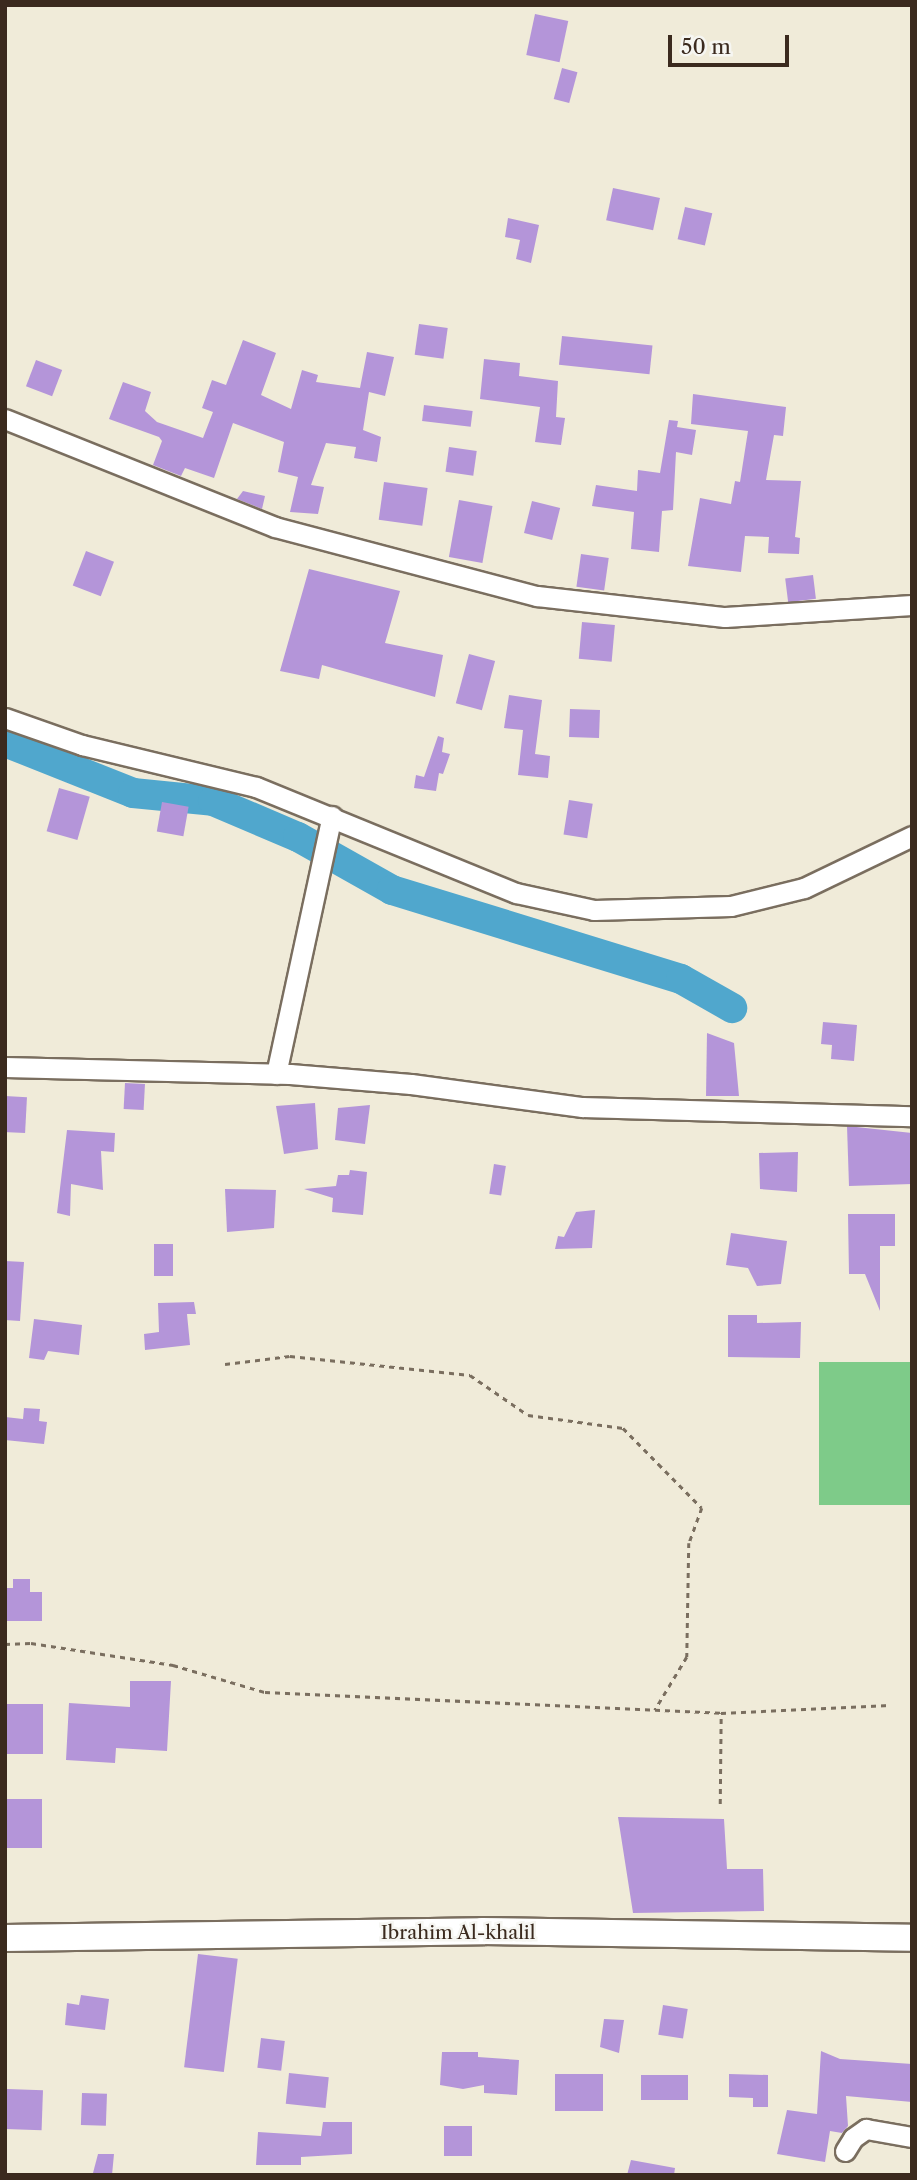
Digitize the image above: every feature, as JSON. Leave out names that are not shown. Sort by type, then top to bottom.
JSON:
[{"type":"street","points":[[5,419],[275,527],[537,596],[725,617],[912,604]]},
{"type":"street","points":[[5,718],[82,746],[256,787],[516,893],[594,911],[731,906],[804,888],[912,836]]},
{"type":"street","points":[[276,1074],[332,816]]},
{"type":"street","points":[[5,1067],[276,1074],[411,1084],[582,1107],[912,1116]]},
{"type":"street","name":"Ibrahim Al-khalil","points":[[5,1938],[482,1931],[912,1938]]},
{"type":"street","points":[[845,2151],[853,2138],[866,2129],[912,2137]]},
{"type":"path","points":[[225,1364],[290,1356],[470,1375],[528,1415],[623,1428],[702,1508],[689,1543],[687,1657],[655,1710]]},
{"type":"path","points":[[5,1644],[31,1643],[173,1665],[265,1692],[721,1713],[890,1705]]},
{"type":"path","points":[[720,1804],[721,1713]]},
{"type":"green space","points":[[819,1362],[912,1362],[912,1505],[819,1505]]},
{"type":"building","points":[[535,14],[568,21],[560,62],[526,55]]},
{"type":"building","points":[[562,68],[577,72],[569,103],[554,99]]},
{"type":"building","points":[[613,188],[660,198],[653,230],[606,220]]},
{"type":"building","points":[[685,207],[712,213],[705,245],[678,239]]},
{"type":"building","points":[[508,218],[539,225],[531,263],[516,259],[520,240],[505,237]]},
{"type":"building","points":[[419,324],[448,328],[443,359],[415,355]]},
{"type":"building","points":[[562,336],[653,346],[649,374],[559,365]]},
{"type":"building","points":[[243,340],[276,353],[261,395],[291,409],[302,370],[318,375],[316,382],[360,388],[367,352],[394,357],[385,396],[369,392],[363,430],[381,437],[377,462],[354,458],[356,447],[326,443],[311,485],[324,487],[318,514],[290,512],[298,477],[278,472],[284,442],[233,423],[214,478],[185,468],[181,476],[153,465],[162,441],[159,437],[109,419],[123,382],[151,392],[145,411],[157,422],[203,438],[213,412],[202,408],[212,380],[226,385]]},
{"type":"building","points":[[484,359],[520,363],[519,376],[558,381],[556,417],[565,418],[561,445],[535,442],[540,407],[480,399]]},
{"type":"building","points":[[36,360],[62,370],[52,396],[26,386]]},
{"type":"building","points":[[693,394],[786,407],[783,436],[774,435],[766,480],[801,481],[795,537],[800,538],[799,554],[768,553],[769,537],[745,536],[741,572],[688,566],[700,498],[731,504],[735,481],[740,482],[748,431],[691,424]]},
{"type":"building","points":[[424,405],[473,411],[471,427],[422,421]]},
{"type":"building","points":[[669,420],[678,421],[677,427],[696,430],[692,455],[676,452],[673,510],[662,511],[659,552],[631,549],[634,512],[592,506],[596,485],[637,491],[638,470],[660,473]]},
{"type":"building","points":[[449,447],[477,451],[473,476],[446,472]]},
{"type":"building","points":[[384,482],[428,488],[422,526],[379,520]]},
{"type":"building","points":[[243,491],[265,496],[262,509],[237,499]]},
{"type":"building","points":[[459,500],[492,506],[482,563],[449,557]]},
{"type":"building","points":[[532,501],[560,508],[552,540],[524,533]]},
{"type":"building","points":[[86,551],[114,562],[101,596],[73,586]]},
{"type":"building","points":[[581,554],[609,558],[604,591],[576,587]]},
{"type":"building","points":[[309,569],[400,591],[385,643],[443,655],[435,697],[322,665],[319,679],[280,671]]},
{"type":"building","points":[[813,575],[816,599],[788,602],[785,578]]},
{"type":"building","points":[[582,622],[615,625],[612,662],[579,659]]},
{"type":"building","points":[[469,654],[495,661],[482,710],[456,703]]},
{"type":"building","points":[[509,695],[542,700],[535,754],[550,756],[548,778],[518,775],[523,730],[504,728]]},
{"type":"building","points":[[570,709],[600,710],[599,738],[569,737]]},
{"type":"building","points":[[438,736],[444,738],[442,752],[450,754],[443,774],[439,773],[436,791],[414,788],[416,775],[424,777]]},
{"type":"building","points":[[59,788],[90,797],[77,840],[47,831]]},
{"type":"building","points":[[569,800],[593,804],[587,838],[564,835]]},
{"type":"building","points":[[162,802],[189,807],[183,836],[157,832]]},
{"type":"building","points":[[823,1022],[857,1025],[854,1061],[831,1059],[832,1045],[821,1044]]},
{"type":"building","points":[[707,1033],[734,1043],[739,1096],[706,1096]]},
{"type":"building","points":[[125,1083],[145,1084],[144,1110],[124,1109]]},
{"type":"building","points":[[5,1096],[27,1097],[25,1133],[5,1132]]},
{"type":"building","points":[[315,1103],[318,1149],[284,1154],[276,1106]]},
{"type":"building","points":[[370,1105],[365,1144],[335,1140],[338,1108]]},
{"type":"building","points":[[847,1126],[912,1133],[912,1184],[849,1186]]},
{"type":"building","points":[[67,1130],[115,1133],[114,1152],[101,1151],[103,1190],[71,1184],[70,1216],[57,1213]]},
{"type":"building","points":[[798,1152],[797,1192],[760,1189],[759,1153]]},
{"type":"building","points":[[494,1164],[506,1166],[501,1196],[489,1194]]},
{"type":"building","points":[[350,1170],[367,1172],[363,1215],[332,1212],[333,1198],[304,1189],[336,1186],[338,1175],[349,1175]]},
{"type":"building","points":[[225,1189],[276,1190],[274,1228],[227,1232]]},
{"type":"building","points":[[595,1210],[592,1248],[555,1249],[558,1236],[564,1237],[576,1212]]},
{"type":"building","points":[[848,1214],[895,1214],[895,1246],[880,1246],[880,1311],[865,1274],[849,1274]]},
{"type":"building","points":[[731,1233],[787,1241],[781,1284],[757,1286],[748,1268],[726,1265]]},
{"type":"building","points":[[154,1244],[173,1244],[173,1276],[154,1276]]},
{"type":"building","points":[[5,1261],[24,1262],[20,1321],[5,1320]]},
{"type":"building","points":[[194,1302],[196,1314],[187,1314],[190,1345],[145,1350],[144,1334],[159,1332],[158,1303]]},
{"type":"building","points":[[728,1315],[757,1315],[757,1323],[801,1322],[800,1358],[728,1357]]},
{"type":"building","points":[[34,1319],[82,1325],[79,1355],[48,1351],[44,1360],[29,1358]]},
{"type":"building","points":[[24,1408],[40,1409],[39,1421],[47,1422],[44,1444],[5,1440],[5,1417],[23,1419]]},
{"type":"building","points":[[13,1579],[30,1579],[30,1592],[42,1592],[42,1621],[5,1621],[5,1588],[13,1588]]},
{"type":"building","points":[[130,1681],[171,1681],[167,1751],[116,1748],[115,1763],[66,1760],[69,1703],[130,1707]]},
{"type":"building","points":[[5,1704],[43,1704],[43,1754],[5,1754]]},
{"type":"building","points":[[5,1799],[42,1799],[42,1848],[5,1848]]},
{"type":"building","points":[[618,1817],[724,1819],[727,1869],[763,1869],[764,1911],[633,1913]]},
{"type":"building","points":[[198,1954],[238,1959],[224,2072],[184,2067]]},
{"type":"building","points":[[81,1995],[109,1999],[105,2030],[65,2025],[67,2003],[79,2005]]},
{"type":"building","points":[[663,2005],[688,2009],[683,2039],[658,2035]]},
{"type":"building","points":[[604,2019],[624,2020],[619,2053],[600,2047]]},
{"type":"building","points":[[261,2038],[285,2041],[281,2071],[257,2068]]},
{"type":"building","points":[[821,2051],[840,2059],[912,2064],[912,2102],[846,2096],[848,2126],[842,2133],[830,2131],[825,2162],[777,2154],[787,2110],[817,2114]]},
{"type":"building","points":[[442,2052],[478,2052],[478,2057],[519,2060],[517,2095],[484,2093],[484,2085],[463,2089],[440,2085]]},
{"type":"building","points":[[289,2073],[329,2077],[326,2108],[286,2104]]},
{"type":"building","points":[[555,2074],[603,2074],[603,2111],[555,2111]]},
{"type":"building","points":[[729,2074],[768,2075],[768,2107],[753,2107],[753,2098],[729,2097]]},
{"type":"building","points":[[641,2075],[688,2075],[688,2100],[641,2100]]},
{"type":"building","points":[[7,2089],[43,2090],[42,2130],[6,2129]]},
{"type":"building","points":[[82,2093],[107,2094],[106,2126],[81,2125]]},
{"type":"building","points":[[323,2122],[352,2122],[352,2154],[301,2157],[301,2165],[256,2165],[258,2132],[321,2136]]},
{"type":"building","points":[[444,2126],[472,2126],[472,2156],[444,2156]]},
{"type":"building","points":[[98,2154],[114,2154],[112,2175],[93,2173]]},
{"type":"building","points":[[631,2160],[675,2168],[674,2175],[627,2175]]},
{"type":"waterway","points":[[5,742],[133,793],[213,801],[298,837],[392,890],[681,979],[732,1008]]}]
